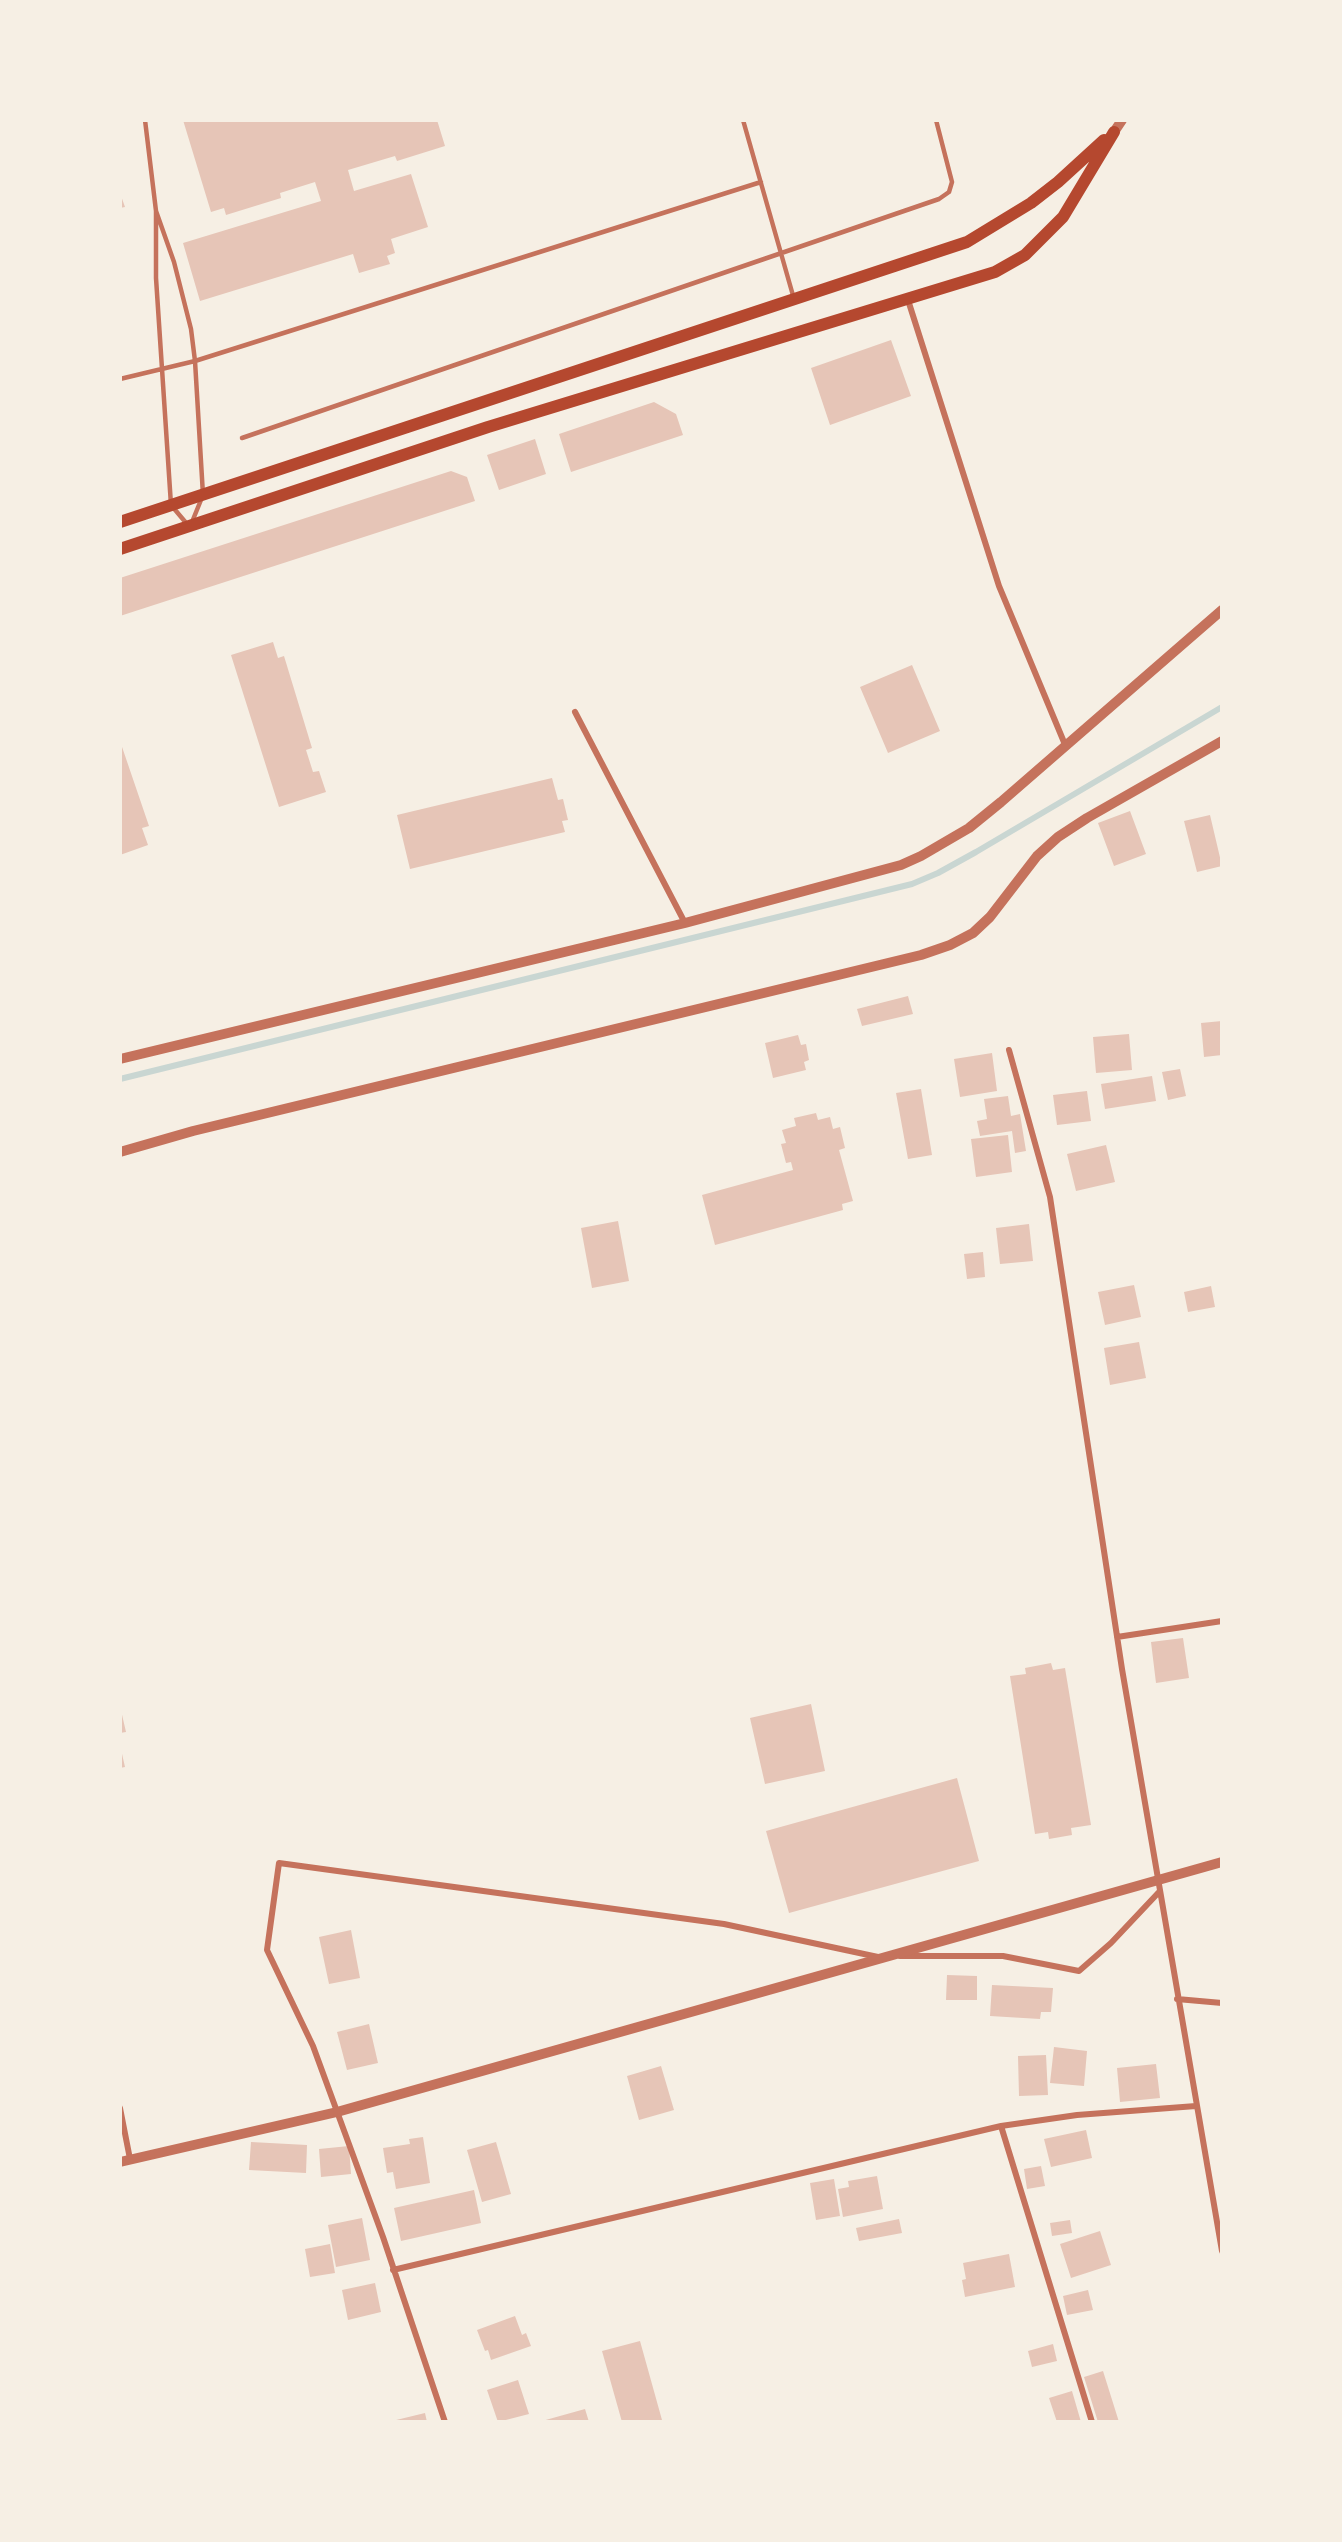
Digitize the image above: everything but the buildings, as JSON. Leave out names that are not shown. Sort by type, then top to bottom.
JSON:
[{"type":"main road","points":[[120,522],[919,259],[978,237],[1009,219],[1049,189],[1114,132]]},
{"type":"main road","points":[[120,549],[489,428],[978,278],[1025,255],[1063,217],[1114,132]]},
{"type":"street","points":[[1114,132],[1122,120]]},
{"type":"street","points":[[908,300],[999,586],[1066,748]]},
{"type":"street","points":[[120,1059],[685,923],[901,865],[969,828],[1066,748],[1222,610]]},
{"type":"street","points":[[574,712],[685,923]]},
{"type":"street","points":[[120,1152],[193,1131],[921,955],[950,945],[973,933],[990,917],[1037,856],[1058,837],[1222,741]]},
{"type":"street","points":[[1010,1050],[1050,1197],[1117,1637],[1177,1999],[1222,2251]]},
{"type":"street","points":[[1117,1637],[1222,1621]]},
{"type":"street","points":[[120,2108],[125,2161],[337,2112],[887,1956],[1159,1885],[1222,1862]]},
{"type":"street","points":[[445,2422],[313,2046],[267,1950],[279,1863],[724,1924],[874,1957],[1003,1956],[1079,1971],[1111,1943],[1159,1885]]},
{"type":"street","points":[[1177,1999],[1222,2003]]},
{"type":"street","points":[[393,2270],[1001,2126],[1077,2115],[1196,2106]]},
{"type":"street","points":[[1001,2126],[1092,2422]]},
{"type":"lane","points":[[145,120],[156,211],[156,278],[171,505],[190,527],[203,495],[195,361],[186,309],[174,262],[156,211]]},
{"type":"lane","points":[[743,120],[794,299]]},
{"type":"lane","points":[[242,438],[939,200],[949,192],[952,182],[951,170],[936,120]]},
{"type":"lane","points":[[120,379],[195,361],[761,182]]},
{"type":"waterway","points":[[120,1079],[912,884],[976,852],[1222,707]]}]
